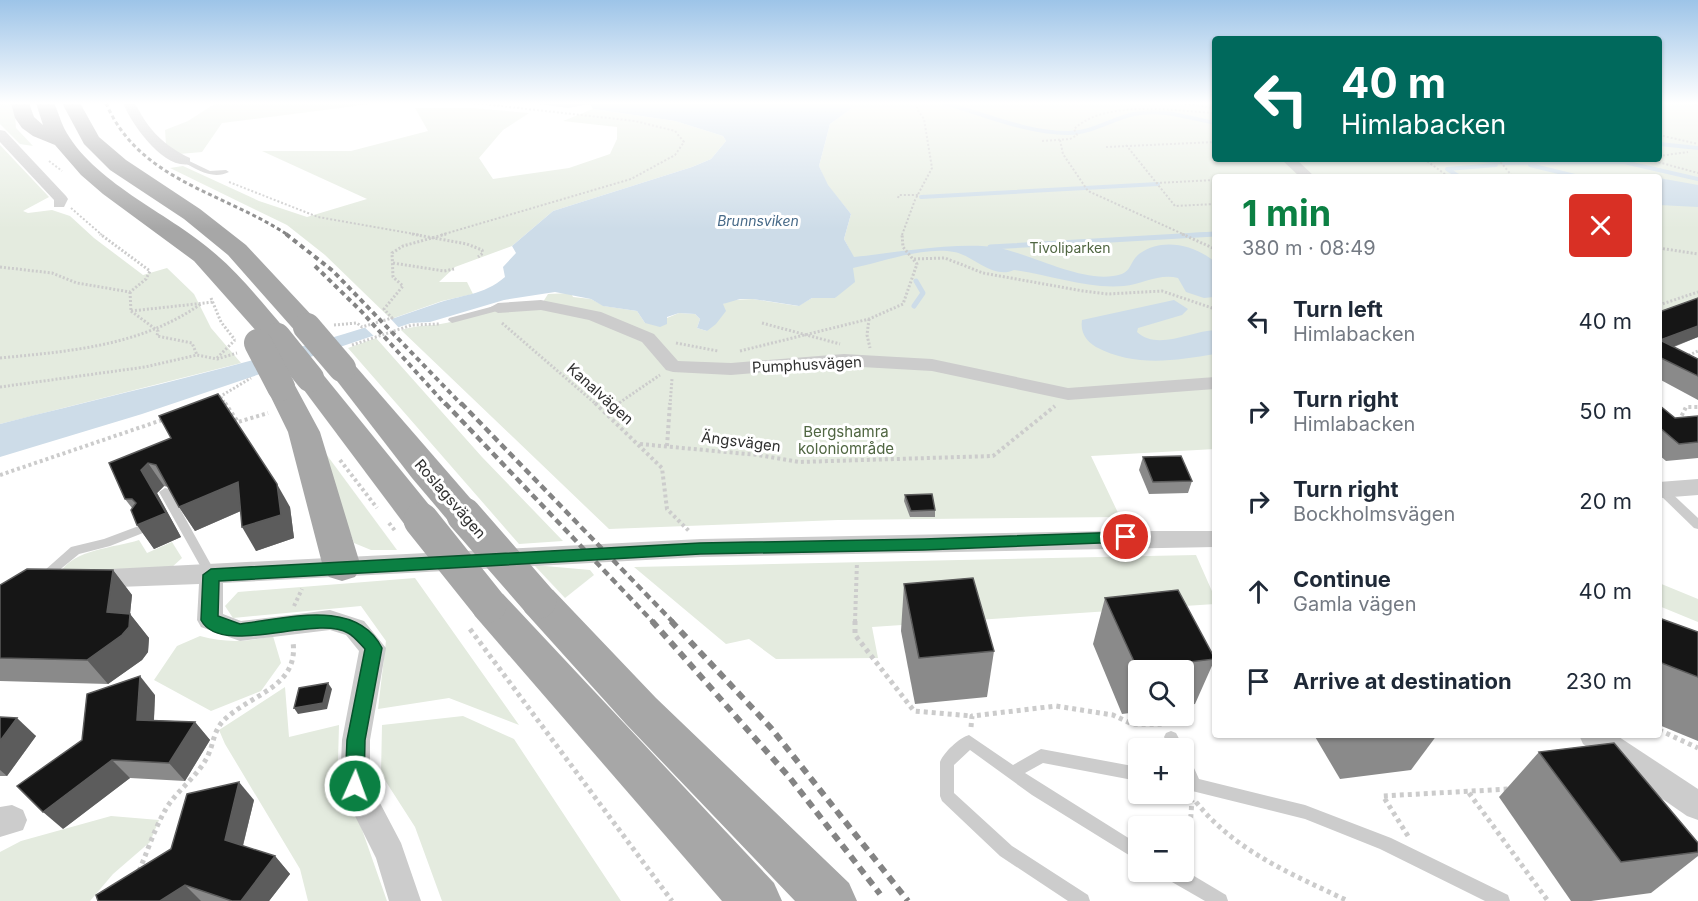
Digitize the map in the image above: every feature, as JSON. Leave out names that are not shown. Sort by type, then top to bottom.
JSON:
[{"type":"main road","points":[[66,145],[95,176],[166,225],[204,256],[252,309],[252,342],[287,392],[405,521],[476,612],[756,901]]},
{"type":"main road","name":"Roslagsvägen","points":[[96,145],[118,165],[192,214],[237,250],[307,327],[424,470],[538,601],[641,711],[831,901]]},
{"type":"main road","points":[[287,392],[304,432],[342,567]]},
{"type":"street","points":[[10,145],[61,199],[59,204]]},
{"type":"street","points":[[161,145],[171,155],[185,160]]},
{"type":"street","points":[[1291,162],[1305,174]]},
{"type":"street","points":[[498,308],[524,305],[560,307],[594,316],[648,338],[673,366]]},
{"type":"street","name":"Pumphusvägen","points":[[673,366],[731,369],[844,360],[932,365],[1068,394],[1212,383]]},
{"type":"street","points":[[1662,489],[1698,487]]},
{"type":"street","points":[[30,581],[211,575],[700,548],[924,545],[1126,537],[1212,539]]},
{"type":"street","points":[[211,575],[210,620],[240,631],[330,620],[355,628],[373,648],[356,740],[355,786],[390,854],[405,901]]},
{"type":"street","points":[[1597,738],[1698,806]]},
{"type":"lane","points":[[185,160],[209,172],[226,172]]},
{"type":"lane","points":[[452,320],[498,308]]},
{"type":"lane","points":[[1662,491],[1698,525]]},
{"type":"lane","points":[[165,492],[211,575]]},
{"type":"lane","points":[[30,581],[75,550],[106,543],[144,528]]},
{"type":"lane","points":[[1082,901],[1006,851],[947,796],[947,762],[969,741],[1037,790],[1128,846]]},
{"type":"lane","points":[[1013,773],[1041,756],[1128,772]]},
{"type":"lane","points":[[1194,789],[1305,812],[1385,843],[1502,901]]},
{"type":"lane","points":[[1188,882],[1220,901]]},
{"type":"path","points":[[357,323],[362,327],[392,318],[384,309],[403,286],[393,277],[392,253],[429,239],[579,197],[643,174],[673,155],[681,145]]},
{"type":"path","points":[[731,353],[869,319],[903,304],[917,264],[903,247],[901,238],[918,195],[932,168],[928,145]]},
{"type":"path","points":[[1062,145],[1070,168],[1080,176],[1088,191],[1212,248]]},
{"type":"path","points":[[1106,147],[1126,145]]},
{"type":"path","points":[[1126,145],[1174,206],[1212,204]]},
{"type":"path","points":[[1127,145],[1156,145]]},
{"type":"path","points":[[1662,156],[1688,152]]},
{"type":"path","points":[[1428,162],[1445,174]]},
{"type":"path","points":[[1499,162],[1510,174]]},
{"type":"path","points":[[1660,162],[1698,173]]},
{"type":"path","points":[[209,172],[247,191],[318,218],[467,244],[482,250],[483,253],[478,257]]},
{"type":"path","points":[[1158,184],[1212,180]]},
{"type":"path","points":[[898,198],[899,195],[918,195]]},
{"type":"path","points":[[0,267],[29,268],[52,273],[77,283],[130,292],[146,279],[150,271],[97,232],[75,210],[59,204]]},
{"type":"path","points":[[1662,248],[1698,254]]},
{"type":"path","points":[[913,258],[945,258],[983,273],[1020,277],[1095,293],[1162,291],[1212,308]]},
{"type":"path","points":[[393,263],[444,271],[454,269]]},
{"type":"path","points":[[1662,304],[1698,291]]},
{"type":"path","points":[[130,292],[130,311]]},
{"type":"path","points":[[130,311],[214,302],[221,322],[252,342]]},
{"type":"path","points":[[0,358],[90,349],[158,331],[201,304]]},
{"type":"path","name":"Kanalvägen","points":[[498,308],[499,320],[605,412],[620,430],[640,444],[662,468],[667,509],[683,523],[694,539]]},
{"type":"path","points":[[130,311],[158,331]]},
{"type":"path","points":[[860,349],[871,352],[867,335],[869,319]]},
{"type":"path","points":[[762,323],[849,346]]},
{"type":"path","points":[[158,331],[157,336],[192,343],[196,355]]},
{"type":"path","points":[[648,338],[719,351]]},
{"type":"path","points":[[0,387],[145,367],[196,355],[217,359],[223,350],[252,342]]},
{"type":"path","points":[[1681,358],[1698,351]]},
{"type":"path","points":[[1692,354],[1698,358]]},
{"type":"path","points":[[605,412],[673,366]]},
{"type":"path","points":[[667,446],[673,366]]},
{"type":"path","points":[[211,401],[246,379]]},
{"type":"path","points":[[220,397],[238,422],[287,392]]},
{"type":"path","name":"Ängsvägen","points":[[640,444],[758,455],[799,462],[993,456],[1011,444],[1068,394]]},
{"type":"path","points":[[1678,424],[1686,407],[1698,407]]},
{"type":"path","points":[[0,475],[171,417]]},
{"type":"path","points":[[304,432],[321,435],[405,521]]},
{"type":"path","points":[[857,557],[855,635],[914,711],[972,716],[1056,706],[1113,715],[1132,724],[1164,724],[1171,738]]},
{"type":"path","points":[[476,612],[672,901]]},
{"type":"path","points":[[138,872],[167,808],[210,753],[213,732],[228,715],[254,700],[290,672],[296,650],[288,625]]},
{"type":"path","points":[[969,741],[972,716]]},
{"type":"path","points":[[1662,731],[1698,748]]},
{"type":"path","points":[[1425,863],[1383,796],[1469,793],[1521,788]]},
{"type":"path","points":[[1469,793],[1548,901]]},
{"type":"path","points":[[1194,795],[1205,815],[1246,851],[1348,901]]},
{"type":"green space","points":[[0,145],[49,197],[23,211],[28,213],[52,210],[70,216],[94,238],[143,275],[167,268],[194,294],[211,328],[241,363],[0,424]]},
{"type":"green space","points":[[167,145],[207,145],[202,152],[179,154]]},
{"type":"green space","points":[[374,145],[490,145],[479,158],[493,179],[569,168],[610,154],[614,145],[723,145],[711,159],[692,167],[553,211],[512,246],[455,267],[439,282],[467,282],[473,294],[442,301],[391,319],[325,255],[287,225],[170,168],[183,166],[259,201],[307,217],[367,199],[262,151],[351,151]]},
{"type":"green space","points":[[824,145],[1212,145],[1212,162],[1662,162],[1662,145],[1698,145],[1698,301],[1662,315],[1662,174],[1212,174],[1212,449],[1091,456],[1120,517],[838,520],[609,529],[401,330],[454,321],[451,318],[543,302],[548,294],[571,293],[573,297],[591,299],[604,306],[637,311],[645,323],[667,324],[667,318],[679,313],[695,314],[700,319],[697,328],[707,331],[723,304],[731,300],[753,299],[798,306],[812,298],[835,298],[852,270],[852,257],[844,239],[851,214],[827,185],[819,166]]},
{"type":"green space","points":[[376,338],[482,457],[563,541],[519,544],[348,348]]},
{"type":"green space","points":[[315,439],[397,550],[371,550],[354,543]]},
{"type":"green space","points":[[139,540],[147,553],[172,542],[182,558],[172,567],[60,573],[66,565],[85,554]]},
{"type":"green space","points":[[1196,555],[1212,591],[1212,604],[872,627],[878,658],[776,659],[749,639],[726,644],[634,567]]},
{"type":"green space","points":[[534,565],[590,570],[594,575],[565,598]]},
{"type":"green space","points":[[415,578],[519,725],[449,698],[378,709],[386,641],[361,606],[233,618],[225,606],[238,592]]},
{"type":"green space","points":[[1662,584],[1698,599],[1698,622],[1662,607]]},
{"type":"green space","points":[[200,636],[237,641],[273,636],[281,663],[261,691],[211,711],[154,680],[177,646]]},
{"type":"green space","points":[[285,687],[289,737],[339,725],[338,761],[387,901],[308,901],[300,869],[225,744],[219,730]]},
{"type":"green space","points":[[463,716],[514,739],[621,901],[442,901],[415,827],[381,774],[382,725]]},
{"type":"green space","points":[[111,816],[159,820],[150,842],[113,874],[90,901],[0,901],[0,852],[21,841]]},
{"type":"water","name":"Brunnsviken","points":[[723,145],[824,145],[819,166],[828,185],[851,214],[844,239],[854,257],[947,247],[983,246],[1012,251],[1071,271],[1100,277],[1124,273],[1139,254],[1148,249],[1178,245],[1198,251],[1212,260],[1212,297],[1204,298],[1186,292],[1178,278],[1164,277],[1124,286],[1082,284],[1014,270],[998,272],[961,254],[943,251],[917,253],[853,268],[855,282],[835,298],[812,298],[799,306],[753,299],[740,299],[723,304],[726,311],[707,331],[697,328],[700,319],[695,314],[679,313],[667,317],[667,324],[660,327],[645,323],[637,311],[603,306],[591,299],[555,292],[504,300],[430,322],[411,323],[142,414],[0,457],[0,424],[273,355],[489,288],[505,277],[503,267],[516,253],[512,246],[553,211],[711,159]]},
{"type":"water","points":[[1662,179],[1698,185],[1698,207],[1662,205]]},
{"type":"water","points":[[1174,300],[1188,309],[1182,315],[1138,328],[1137,332],[1154,340],[1164,340],[1212,330],[1212,354],[1154,361],[1125,358],[1089,342],[1083,332],[1082,320]]},
{"type":"pier","points":[[389,317],[401,330],[376,338],[362,325]]},
{"type":"building","points":[[1698,298],[1698,326],[1662,339],[1662,311]]},
{"type":"building","points":[[1662,341],[1698,359],[1698,376],[1662,358]]},
{"type":"building","points":[[218,394],[277,484],[281,515],[242,527],[238,482],[179,507],[156,465],[148,463],[141,470],[166,513],[137,525],[131,510],[136,503],[132,499],[125,499],[109,463],[171,438],[159,416]]},
{"type":"building","points":[[1662,407],[1675,418],[1698,416],[1698,442],[1679,444],[1662,430]]},
{"type":"building","points":[[1181,456],[1192,481],[1153,482],[1143,457]]},
{"type":"building","points":[[932,494],[935,510],[911,511],[905,495]]},
{"type":"building","points":[[27,569],[113,570],[107,612],[130,614],[129,627],[122,635],[87,660],[0,658],[0,585]]},
{"type":"building","points":[[973,578],[994,651],[919,658],[904,584]]},
{"type":"building","points":[[1178,590],[1212,653],[1212,659],[1194,661],[1133,660],[1105,598]]},
{"type":"building","points":[[1662,619],[1698,632],[1698,677],[1662,663]]},
{"type":"building","points":[[140,676],[137,720],[195,722],[169,763],[112,760],[43,812],[17,786],[82,740],[87,694]]},
{"type":"building","points":[[328,683],[323,703],[294,708],[299,688]]},
{"type":"building","points":[[0,717],[17,718],[0,741]]},
{"type":"building","points":[[1614,743],[1698,843],[1698,852],[1621,862],[1539,752]]},
{"type":"building","points":[[239,782],[225,840],[275,856],[241,901],[232,901],[185,885],[160,901],[98,901],[96,895],[171,849],[187,794]]},
{"type":"waterway","points":[[1669,145],[1698,148]]},
{"type":"waterway","points":[[1496,162],[1624,162]]},
{"type":"waterway","points":[[1624,162],[1698,179]]},
{"type":"waterway","points":[[1455,174],[1447,169],[1496,165]]},
{"type":"waterway","points":[[1530,165],[1567,174]]},
{"type":"waterway","points":[[921,197],[1158,184]]},
{"type":"waterway","points":[[990,247],[1212,234]]},
{"type":"waterway","points":[[1190,235],[1212,234]]},
{"type":"waterway","points":[[914,306],[923,293],[916,281]]},
{"type":"railway","points":[[135,145],[161,168],[288,235]]},
{"type":"railway","points":[[286,234],[333,271],[462,405]]},
{"type":"railway","points":[[315,266],[361,311],[446,405]]},
{"type":"railway","points":[[445,403],[653,622]]},
{"type":"railway","points":[[461,403],[673,622]]},
{"type":"railway","points":[[652,621],[790,778],[880,894]]},
{"type":"railway","points":[[671,621],[771,728],[908,901]]},
{"type":"route","points":[[355,786],[356,740],[373,648],[355,628],[330,620],[240,631],[227,628],[210,620],[211,575],[407,562],[700,548],[924,545],[1126,537]]},
{"type":"park label","name":"Tivoliparken","points":[[1070,248]]},
{"type":"park label","name":"Bergshamra koloniområde","points":[[846,440]]}]
